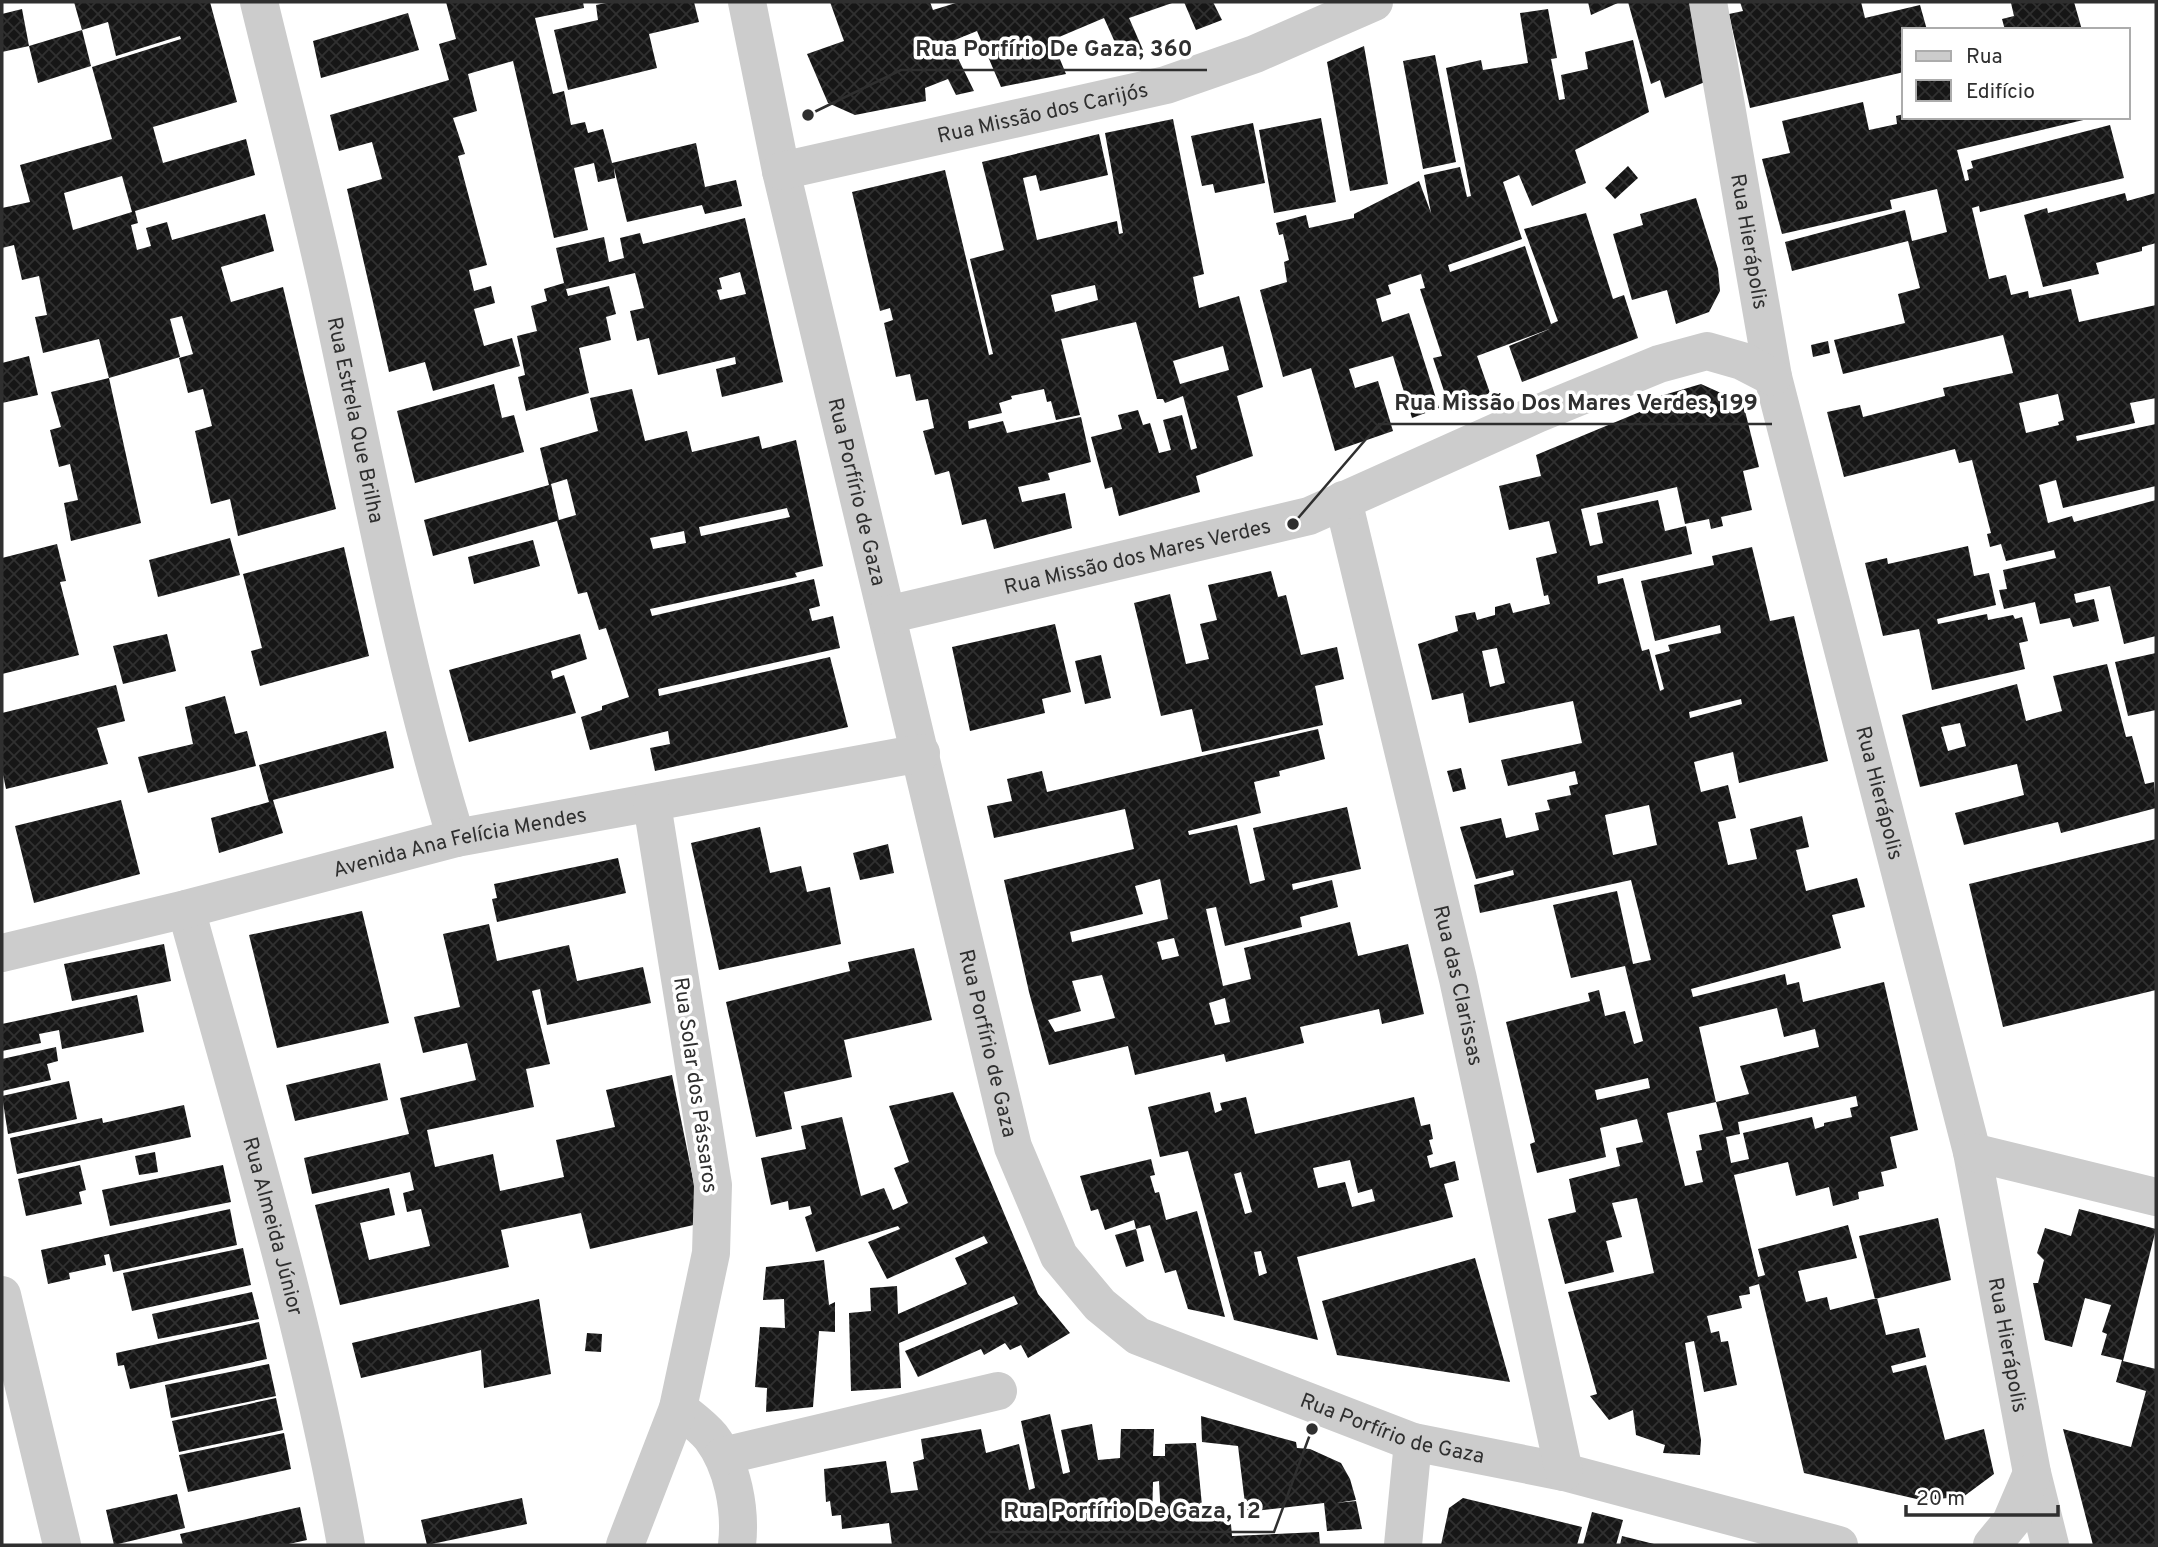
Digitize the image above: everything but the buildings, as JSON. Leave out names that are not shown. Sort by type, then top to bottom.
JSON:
[{"type":"street","name":"Rua Estrela Que Brilha","points":[[259,2],[333,309],[375,521],[428,748],[456,838]]},
{"type":"street","name":"Rua Porfírio de Gaza","points":[[747,2],[781,171],[1013,1147],[1059,1256],[1100,1305],[1138,1336],[1413,1442],[1564,1472],[1839,1545]]},
{"type":"street","name":"Rua Missão dos Carijós","points":[[781,171],[1166,85],[1255,54],[1374,2]]},
{"type":"street","name":"Rua Hierápolis","points":[[1708,2],[1773,377],[1972,1152],[2032,1473],[2050,1545]]},
{"type":"street","name":"Rua Missão dos Mares Verdes","points":[[887,615],[1309,516],[1658,364],[1707,351],[1742,361],[1773,377]]},
{"type":"street","name":"Rua das Clarissas","points":[[1343,500],[1458,979],[1564,1472]]},
{"type":"street","name":"Avenida Ana Felícia Mendes","points":[[2,953],[186,909],[456,838],[921,753]]},
{"type":"street","name":"Rua Solar dos Pássaros","points":[[625,1545],[678,1408],[711,1254],[713,1185],[652,804]]},
{"type":"street","name":"Rua Almeida Júnior","points":[[186,909],[270,1218],[322,1429],[346,1545]]},
{"type":"street","points":[[1972,1152],[2156,1197]]},
{"type":"street","points":[[2,1295],[62,1545]]},
{"type":"street","points":[[723,1456],[998,1391]]},
{"type":"street","points":[[678,1408],[710,1435],[723,1456],[735,1493],[737,1545]]},
{"type":"street","points":[[1402,1545],[1413,1442]]},
{"type":"street","points":[[1992,1545],[2011,1522],[2032,1473]]},
{"type":"place","name":"Rua Porfírio De Gaza, 360","points":[[808,115]]},
{"type":"place","name":"Rua Missão Dos Mares Verdes, 199","points":[[1293,524]]},
{"type":"place","name":"Rua Porfírio De Gaza, 12","points":[[1312,1429]]}]
